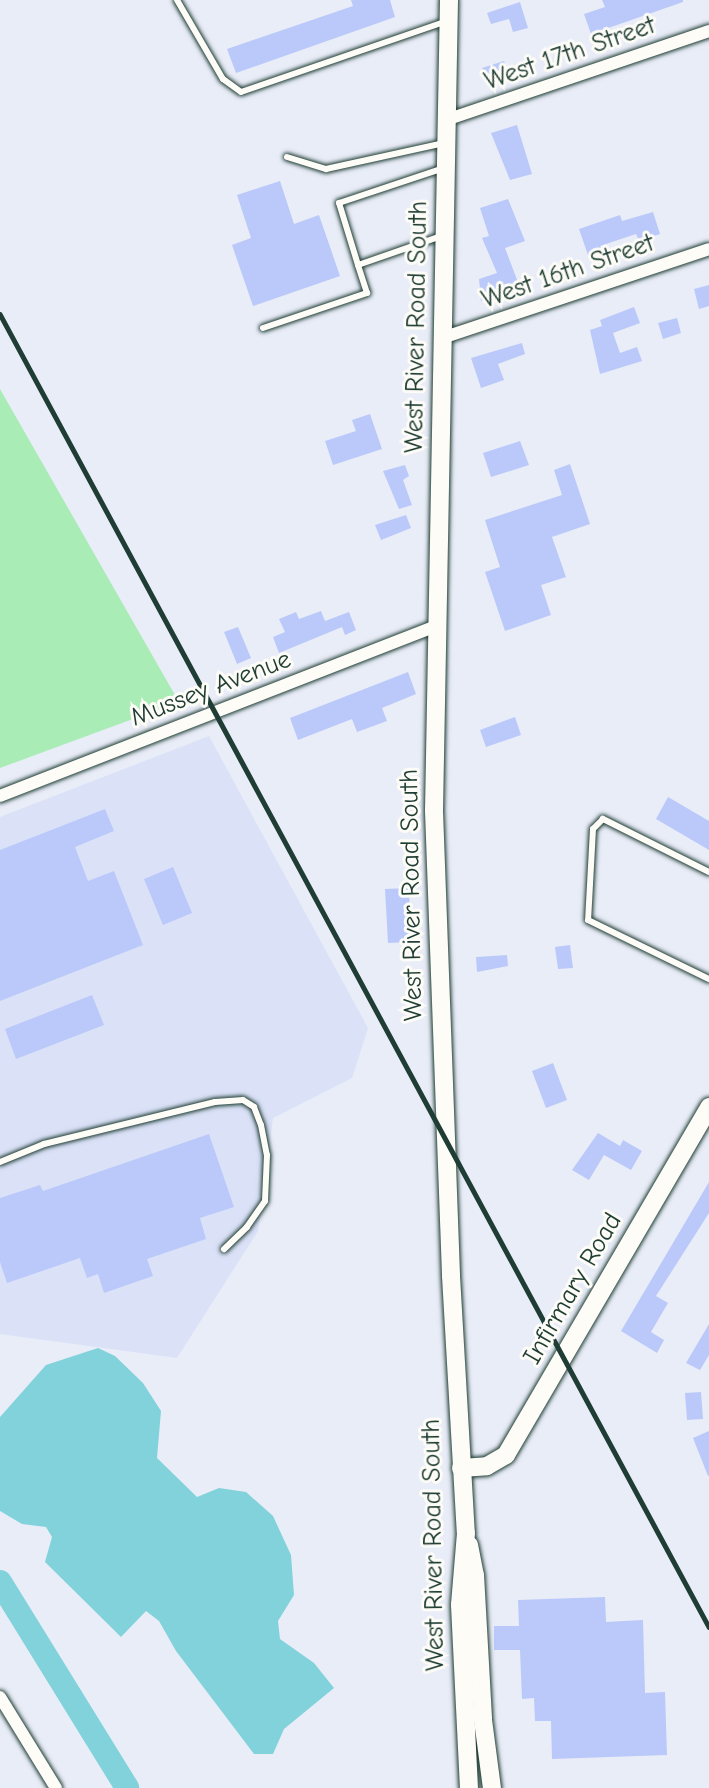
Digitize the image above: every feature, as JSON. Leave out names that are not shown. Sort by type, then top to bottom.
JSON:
[{"type":"main road","name":"West River Road South","points":[[449,0],[442,338],[436,917],[466,1533],[460,1595],[469,1788]]},
{"type":"main road","name":"Infirmary Road","points":[[461,1468],[487,1466],[506,1455],[709,1107]]},
{"type":"main road","points":[[466,1533],[475,1575],[484,1731],[492,1788]]},
{"type":"street","name":"West 17th Street","points":[[446,120],[709,31]]},
{"type":"street","name":"West 16th Street","points":[[442,338],[709,249]]},
{"type":"street","name":"Mussey Avenue","points":[[0,796],[438,625]]},
{"type":"street","points":[[2,1702],[56,1788]]},
{"type":"lane","points":[[177,0],[223,79],[241,92],[448,20]]},
{"type":"lane","points":[[287,157],[326,169],[446,142]]},
{"type":"lane","points":[[264,328],[367,293],[339,203],[446,168]]},
{"type":"lane","points":[[358,265],[446,235]]},
{"type":"lane","points":[[709,872],[603,819],[593,829],[588,920],[709,979]]},
{"type":"lane","points":[[0,1161],[44,1143],[215,1102],[243,1100],[254,1107],[261,1125],[267,1155],[265,1201],[247,1227],[224,1249]]},
{"type":"shaded area","points":[[209,736],[368,1028],[352,1078],[273,1118],[258,1231],[177,1358],[0,1334],[0,817]]},
{"type":"green space","points":[[0,389],[179,702],[0,768]]},
{"type":"water","points":[[98,1348],[115,1356],[143,1383],[161,1411],[157,1458],[197,1497],[219,1488],[246,1492],[273,1516],[291,1555],[294,1595],[278,1621],[280,1639],[314,1663],[334,1688],[284,1729],[273,1754],[254,1754],[176,1651],[159,1621],[146,1611],[121,1637],[45,1562],[52,1537],[46,1527],[22,1524],[0,1511],[0,1417],[46,1365]]},
{"type":"building","points":[[351,0],[390,0],[395,17],[236,73],[227,49],[353,6]]},
{"type":"building","points":[[602,0],[683,2],[591,34],[584,14],[605,7]]},
{"type":"building","points":[[520,2],[528,28],[513,32],[509,19],[491,24],[487,13]]},
{"type":"building","points":[[504,61],[509,76],[487,84],[482,68]]},
{"type":"building","points":[[517,125],[532,174],[510,180],[491,133]]},
{"type":"building","points":[[280,181],[294,224],[319,215],[340,276],[253,306],[232,245],[251,238],[237,195]]},
{"type":"building","points":[[508,199],[525,241],[505,248],[519,285],[481,301],[479,279],[497,273],[482,238],[489,236],[480,208]]},
{"type":"building","points":[[653,212],[660,234],[639,241],[636,234],[600,246],[602,251],[588,255],[579,229],[620,215],[622,221]]},
{"type":"building","points":[[709,285],[709,306],[699,309],[694,289]]},
{"type":"building","points":[[634,307],[640,323],[613,333],[620,353],[637,347],[642,361],[600,374],[590,330],[602,326],[600,320]]},
{"type":"building","points":[[677,318],[681,333],[663,339],[658,323]]},
{"type":"building","points":[[522,343],[525,354],[498,364],[504,380],[481,388],[471,358]]},
{"type":"building","points":[[370,414],[382,449],[333,465],[325,441],[356,431],[352,420]]},
{"type":"building","points":[[520,441],[529,465],[491,477],[483,453]]},
{"type":"building","points":[[570,464],[590,524],[552,537],[566,577],[541,585],[551,615],[505,631],[485,572],[500,567],[485,520],[562,495],[554,470]]},
{"type":"building","points":[[405,465],[409,476],[403,480],[412,505],[399,509],[383,471]]},
{"type":"building","points":[[406,515],[411,528],[381,540],[375,525]]},
{"type":"building","points":[[321,611],[325,621],[349,612],[356,630],[345,635],[342,627],[279,653],[273,637],[285,632],[279,619],[296,612],[299,619]]},
{"type":"building","points":[[238,627],[251,658],[237,664],[224,632]]},
{"type":"building","points":[[408,672],[416,694],[382,708],[387,721],[357,732],[352,719],[298,740],[290,718]]},
{"type":"building","points":[[515,717],[521,735],[486,747],[480,730]]},
{"type":"building","points":[[668,797],[709,821],[709,850],[656,819]]},
{"type":"building","points":[[105,809],[114,831],[75,847],[88,881],[114,871],[143,945],[0,1001],[0,850]]},
{"type":"building","points":[[173,867],[192,913],[163,925],[144,879]]},
{"type":"building","points":[[409,888],[411,942],[388,943],[385,889]]},
{"type":"building","points":[[570,945],[573,968],[558,969],[555,947]]},
{"type":"building","points":[[507,955],[508,966],[477,972],[476,957]]},
{"type":"building","points":[[92,995],[104,1025],[16,1059],[5,1029]]},
{"type":"building","points":[[553,1063],[567,1100],[546,1108],[532,1071]]},
{"type":"building","points":[[598,1133],[620,1146],[623,1140],[642,1151],[631,1170],[604,1155],[589,1180],[572,1170]]},
{"type":"building","points":[[209,1134],[234,1207],[200,1218],[206,1239],[147,1259],[153,1276],[104,1293],[98,1274],[87,1278],[80,1258],[7,1283],[0,1262],[0,1198],[40,1185],[43,1191]]},
{"type":"building","points":[[709,1182],[709,1213],[656,1296],[668,1303],[651,1332],[664,1340],[657,1353],[621,1331]]},
{"type":"building","points":[[709,1324],[709,1355],[700,1370],[686,1363]]},
{"type":"building","points":[[701,1392],[703,1419],[687,1420],[685,1393]]},
{"type":"building","points":[[709,1431],[709,1475],[708,1476],[693,1438]]},
{"type":"building","points":[[605,1597],[606,1622],[643,1620],[645,1693],[665,1692],[667,1755],[552,1759],[551,1721],[535,1721],[534,1698],[522,1699],[520,1650],[494,1650],[494,1626],[519,1626],[518,1600]]},
{"type":"waterway","points":[[0,1582],[127,1788]]},
{"type":"railway","points":[[0,314],[709,1627]]}]
